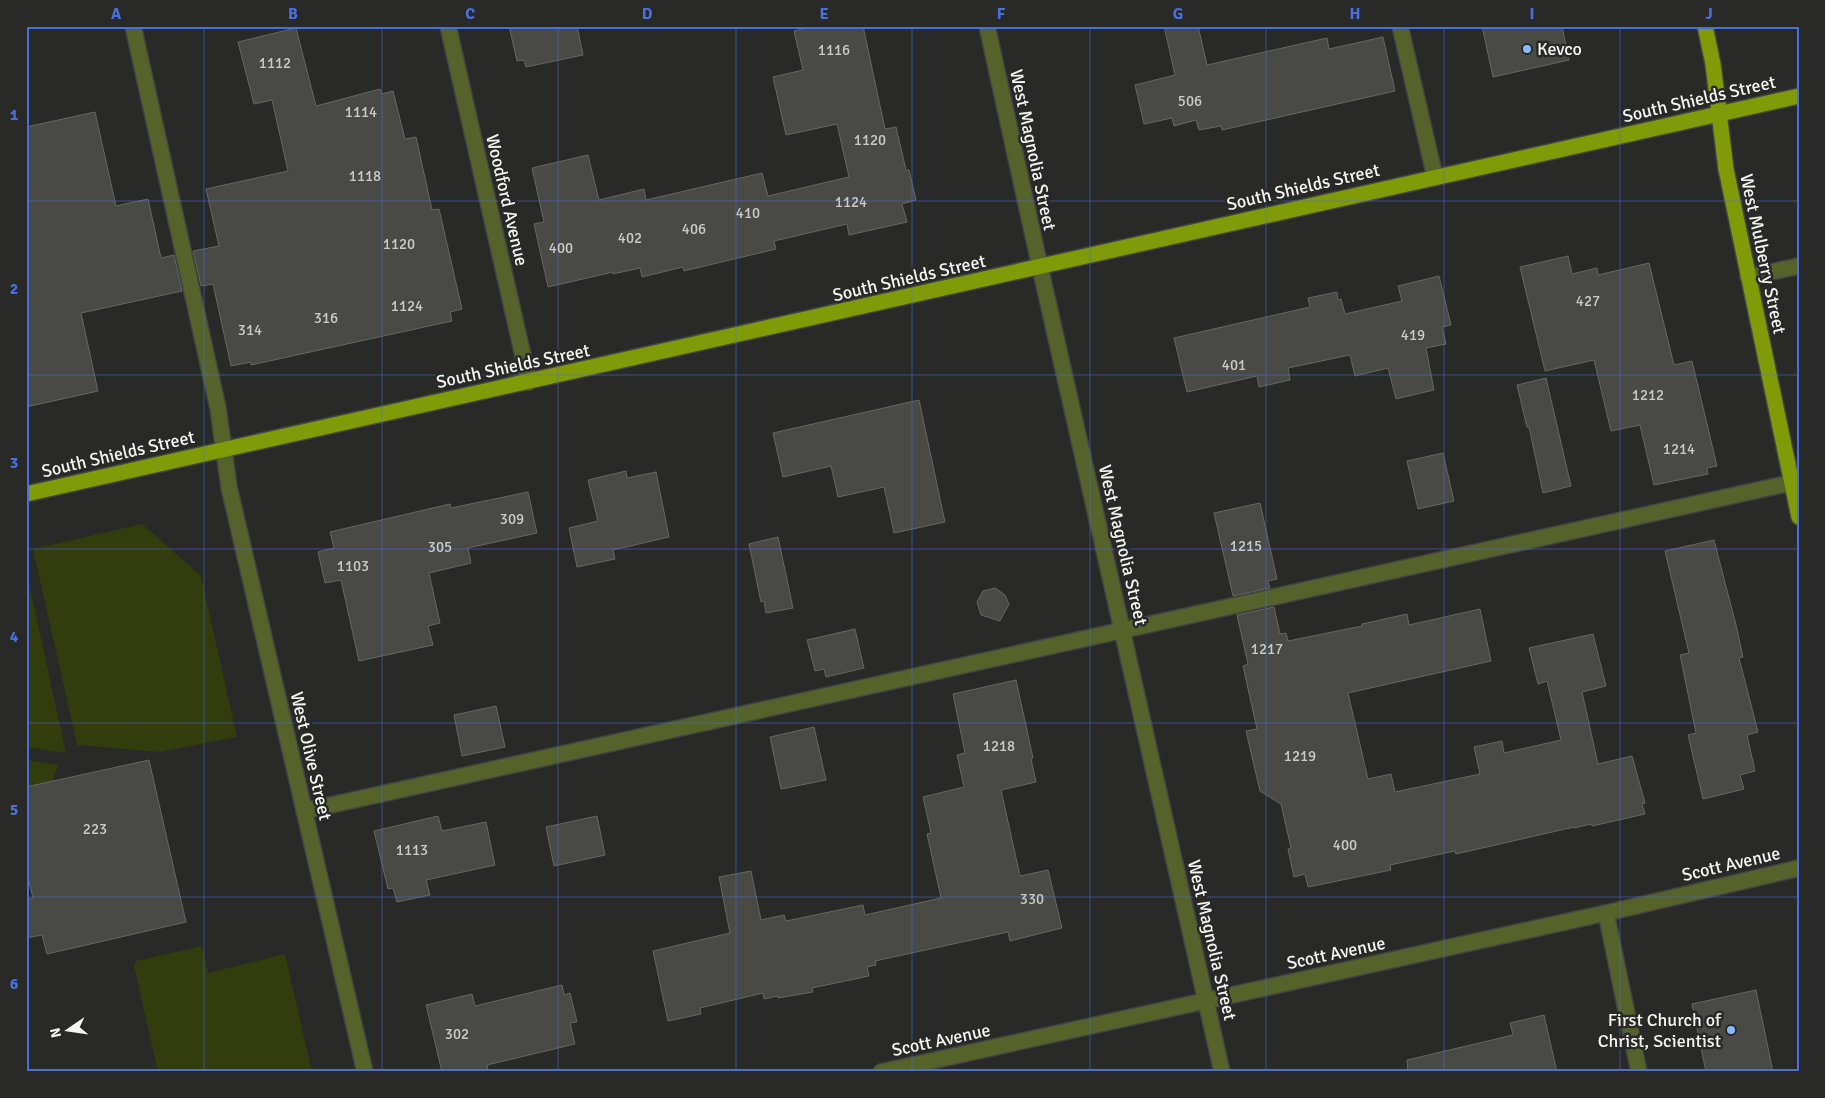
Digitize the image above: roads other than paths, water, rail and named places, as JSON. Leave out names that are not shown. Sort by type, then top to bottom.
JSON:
[{"type":"main road","name":"West Mulberry Street","points":[[1705,26],[1713,64],[1726,169],[1748,277],[1795,482],[1799,517]]},
{"type":"main road","name":"South Shields Street","points":[[26,494],[1040,267],[1434,176],[1799,96]]},
{"type":"street","name":"West Olive Street","points":[[133,26],[218,408],[229,488],[365,1072]]},
{"type":"street","name":"Woodford Avenue","points":[[448,26],[529,382]]},
{"type":"street","name":"West Magnolia Street","points":[[987,26],[1222,1072]]},
{"type":"street","points":[[1400,26],[1434,176]]},
{"type":"street","points":[[1748,277],[1799,266]]},
{"type":"street","points":[[304,811],[1795,482]]},
{"type":"street","name":"Scott Avenue","points":[[881,1072],[1606,913],[1799,868]]},
{"type":"street","points":[[1606,913],[1639,1072]]},
{"type":"place","name":"Kevco","points":[[1527,49]]},
{"type":"place","name":"First Church of Christ, Scientist","points":[[1731,1030]]}]
